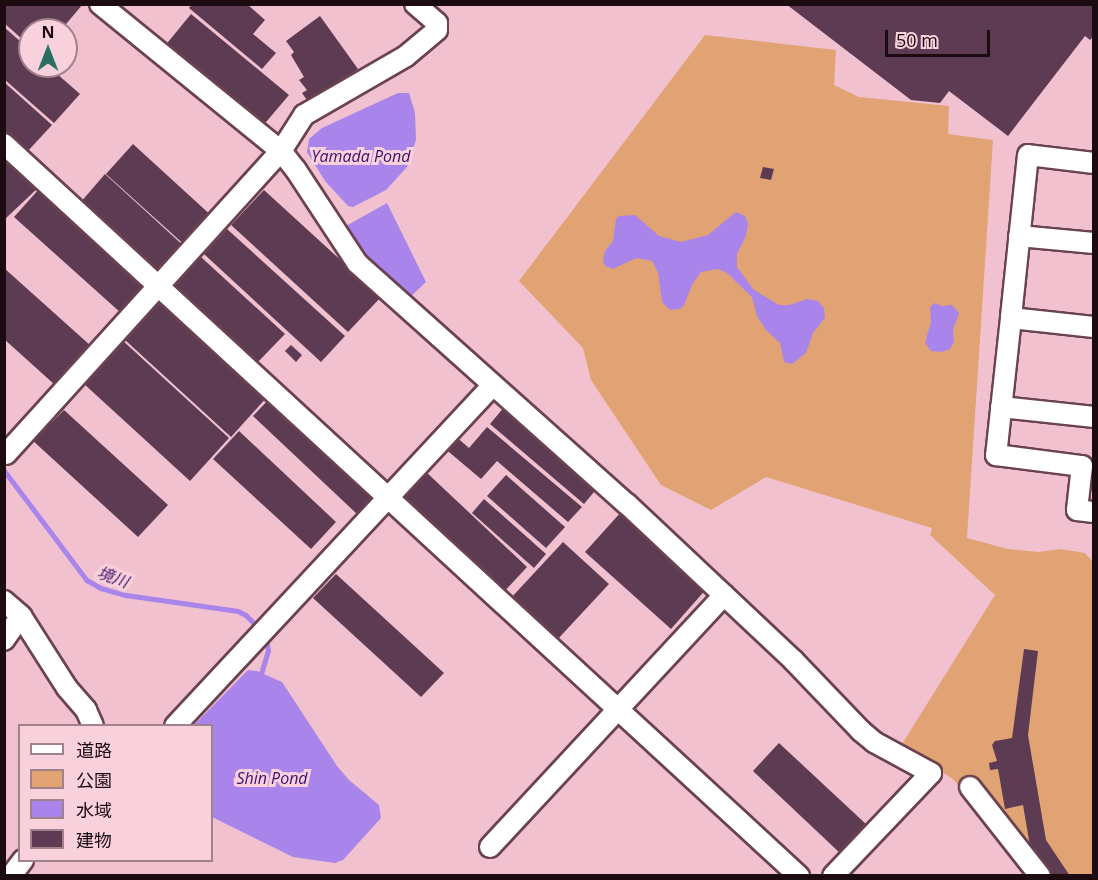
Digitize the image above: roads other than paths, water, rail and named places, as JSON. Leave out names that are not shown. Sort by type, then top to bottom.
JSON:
[{"type":"street","points":[[100,4],[281,151],[357,263],[627,504],[794,660],[874,742],[931,774],[833,876]]},
{"type":"street","points":[[6,454],[160,287],[281,151],[304,115],[406,56],[437,30],[437,23],[415,4]]},
{"type":"street","points":[[4,144],[799,876]]},
{"type":"street","points":[[1094,163],[1028,155],[996,455],[1082,466],[1077,510],[1094,513]]},
{"type":"street","points":[[1019,236],[1094,243]]},
{"type":"street","points":[[1011,318],[1094,327]]},
{"type":"street","points":[[177,724],[493,385]]},
{"type":"street","points":[[1001,407],[1094,417]]},
{"type":"street","points":[[490,847],[724,595]]},
{"type":"street","points":[[4,601],[21,616],[67,688],[86,710],[92,724]]},
{"type":"street","points":[[4,640],[21,616]]},
{"type":"street","points":[[969,787],[1040,876]]},
{"type":"street","points":[[11,876],[22,862]]},
{"type":"water","name":"Yamada Pond","points":[[398,93],[409,93],[415,113],[416,140],[407,167],[386,190],[353,207],[348,206],[325,181],[307,152],[309,139],[322,128]]},
{"type":"water","points":[[387,203],[426,282],[408,299],[372,267],[346,226]]},
{"type":"water","points":[[736,212],[745,216],[748,223],[746,236],[737,254],[737,267],[754,290],[779,305],[789,305],[808,299],[818,301],[824,308],[825,318],[813,333],[806,353],[792,364],[784,362],[780,343],[766,330],[757,316],[752,297],[727,273],[718,269],[701,272],[693,283],[684,305],[680,309],[670,310],[662,302],[658,272],[652,261],[636,258],[613,269],[605,266],[603,262],[605,251],[613,241],[616,219],[619,216],[635,215],[659,236],[681,242],[708,235]]},
{"type":"water","points":[[935,303],[942,306],[952,305],[959,313],[953,330],[954,341],[950,349],[942,352],[931,351],[925,343],[931,322],[930,307]]},
{"type":"water","name":"Shin Pond","points":[[248,670],[257,671],[282,682],[337,766],[349,780],[379,805],[381,818],[343,860],[335,863],[293,857],[213,817],[213,724],[195,724]]},
{"type":"waterway","name":"境川","points":[[4,470],[87,580],[101,588],[126,595],[238,611],[246,615],[259,628]]},
{"type":"waterway","name":"境川","points":[[260,677],[268,651],[266,638]]}]
